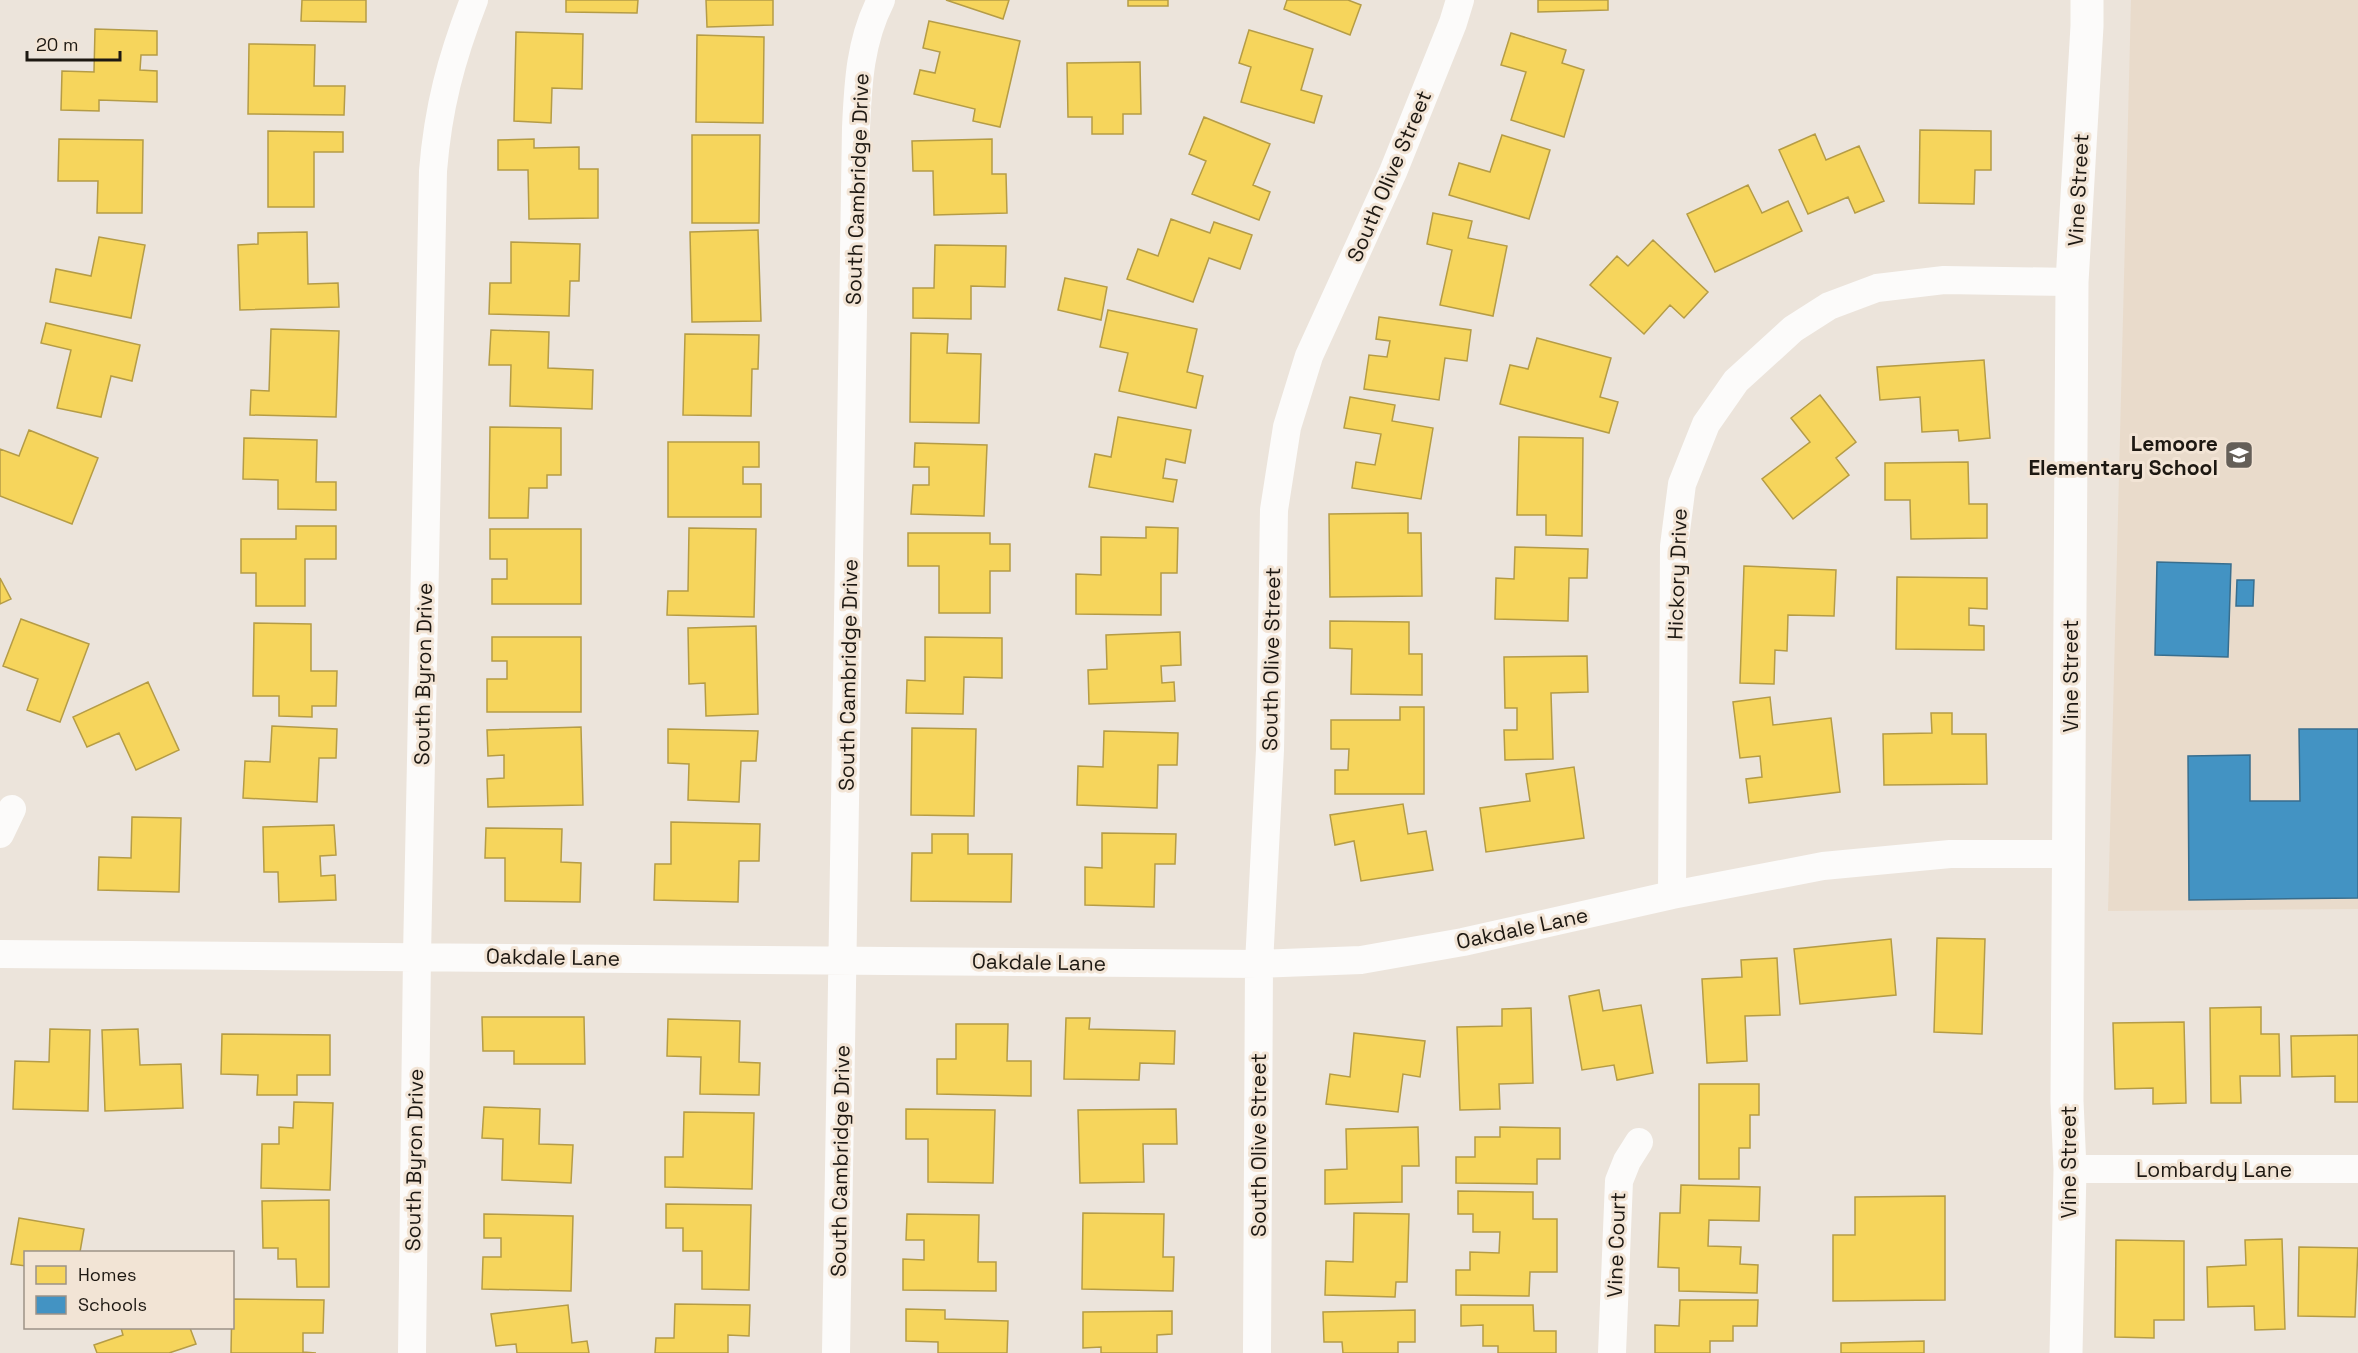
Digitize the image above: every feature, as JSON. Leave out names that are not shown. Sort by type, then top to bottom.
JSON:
[{"type":"street","name":"South Byron Drive","points":[[412,1353],[417,956],[433,171],[436,133],[447,77],[454,49],[474,0]]},
{"type":"street","name":"South Cambridge Drive","points":[[836,1353],[856,128],[859,73],[864,42],[881,0]]},
{"type":"street","name":"South Olive Street","points":[[1257,1353],[1259,964],[1269,750],[1274,510],[1287,427],[1309,356],[1394,172],[1460,0]]},
{"type":"street","name":"Vine Street","points":[[2066,1353],[2070,1169],[2067,1101],[2072,282],[2087,26],[2086,0]]},
{"type":"street","name":"Hickory Drive","points":[[1672,895],[1674,546],[1682,484],[1706,424],[1736,381],[1793,329],[1829,306],[1877,288],[1944,280],[2072,282]]},
{"type":"street","name":"Oakdale Lane","points":[[0,954],[1259,964],[1361,960],[1463,942],[1672,895],[1823,866],[1950,854],[2068,854]]},
{"type":"street","name":"Vine Court","points":[[1612,1353],[1618,1182],[1639,1142]]},
{"type":"street","name":"Lombardy Lane","points":[[2070,1169],[2358,1170]]},
{"type":"shaded area","name":"Lemoore Elementary School","points":[[2131,0],[2358,0],[2358,909],[2108,911]]},
{"type":"building: Homes","points":[[302,0],[366,0],[366,22],[301,21]]},
{"type":"building: Homes","points":[[566,0],[638,0],[637,13],[566,12]]},
{"type":"building: Homes","points":[[706,0],[773,0],[773,25],[707,27]]},
{"type":"building: Homes","points":[[946,0],[1009,0],[1003,19]]},
{"type":"building: Homes","points":[[1128,0],[1168,0],[1168,6],[1128,6]]},
{"type":"building: Homes","points":[[1287,0],[1348,0],[1361,5],[1350,35],[1284,9]]},
{"type":"building: Homes","points":[[1538,0],[1608,0],[1608,10],[1538,12]]},
{"type":"building: Homes","points":[[929,21],[1020,41],[1000,127],[973,121],[975,109],[914,94],[920,70],[935,73],[940,52],[923,48]]},
{"type":"building: Homes","points":[[95,29],[157,31],[157,55],[141,55],[140,70],[157,71],[157,102],[99,100],[99,111],[61,110],[62,71],[94,72]]},
{"type":"building: Homes","points":[[1249,30],[1313,49],[1301,90],[1322,96],[1314,123],[1241,102],[1251,67],[1239,63]]},
{"type":"building: Homes","points":[[516,32],[583,34],[582,89],[552,88],[551,123],[514,121]]},
{"type":"building: Homes","points":[[1511,33],[1566,50],[1562,63],[1584,70],[1564,137],[1511,120],[1526,72],[1501,65]]},
{"type":"building: Homes","points":[[697,35],[764,37],[763,123],[696,122]]},
{"type":"building: Homes","points":[[249,44],[315,45],[314,86],[345,86],[344,115],[248,114]]},
{"type":"building: Homes","points":[[1140,62],[1141,114],[1123,114],[1123,134],[1092,134],[1092,117],[1068,117],[1067,63]]},
{"type":"building: Homes","points":[[1204,117],[1270,144],[1253,185],[1270,192],[1259,220],[1192,194],[1206,161],[1189,154]]},
{"type":"building: Homes","points":[[1920,130],[1991,131],[1991,170],[1975,170],[1974,204],[1919,203]]},
{"type":"building: Homes","points":[[268,131],[343,132],[343,152],[314,152],[314,207],[268,207]]},
{"type":"building: Homes","points":[[1815,134],[1826,160],[1859,146],[1884,201],[1855,213],[1848,197],[1808,214],[1779,150]]},
{"type":"building: Homes","points":[[692,135],[760,135],[759,223],[692,223]]},
{"type":"building: Homes","points":[[1502,135],[1550,150],[1529,219],[1449,195],[1459,163],[1490,172]]},
{"type":"building: Homes","points":[[59,139],[143,140],[142,213],[97,213],[98,181],[58,181]]},
{"type":"building: Homes","points":[[534,139],[534,148],[579,147],[579,169],[598,169],[598,218],[529,219],[528,170],[498,170],[498,140]]},
{"type":"building: Homes","points":[[992,139],[992,174],[1006,174],[1007,213],[934,215],[933,171],[913,171],[912,141]]},
{"type":"building: Homes","points":[[1748,185],[1762,213],[1788,201],[1802,231],[1715,272],[1687,214]]},
{"type":"building: Homes","points":[[1433,213],[1472,221],[1468,238],[1507,246],[1493,316],[1440,305],[1452,250],[1427,244]]},
{"type":"building: Homes","points":[[1171,219],[1210,233],[1214,222],[1252,235],[1240,269],[1209,258],[1193,302],[1127,279],[1138,249],[1158,256]]},
{"type":"building: Homes","points":[[758,230],[761,321],[692,322],[690,232]]},
{"type":"building: Homes","points":[[307,232],[308,284],[338,283],[339,307],[240,310],[238,245],[258,244],[258,233]]},
{"type":"building: Homes","points":[[99,237],[145,245],[131,318],[50,302],[56,269],[91,276]]},
{"type":"building: Homes","points":[[1653,240],[1708,292],[1684,318],[1670,305],[1644,334],[1590,285],[1617,256],[1628,266]]},
{"type":"building: Homes","points":[[511,242],[580,244],[579,281],[570,281],[569,316],[489,314],[490,283],[511,283]]},
{"type":"building: Homes","points":[[935,245],[1006,246],[1005,287],[971,286],[971,319],[913,318],[913,288],[934,288]]},
{"type":"building: Homes","points":[[1065,278],[1107,287],[1101,320],[1058,310]]},
{"type":"building: Homes","points":[[1108,310],[1197,329],[1187,372],[1203,376],[1196,408],[1119,391],[1128,353],[1100,347]]},
{"type":"building: Homes","points":[[1379,317],[1471,330],[1467,361],[1445,358],[1439,400],[1364,389],[1369,355],[1387,357],[1390,341],[1376,339]]},
{"type":"building: Homes","points":[[46,323],[140,345],[132,381],[111,376],[101,417],[57,408],[71,350],[41,343]]},
{"type":"building: Homes","points":[[271,329],[339,331],[336,417],[250,415],[251,390],[269,391]]},
{"type":"building: Homes","points":[[491,330],[549,332],[548,368],[593,370],[592,409],[510,406],[511,365],[489,365]]},
{"type":"building: Homes","points":[[911,333],[948,334],[947,353],[981,354],[979,423],[910,422]]},
{"type":"building: Homes","points":[[685,334],[759,335],[758,369],[752,369],[751,416],[683,415]]},
{"type":"building: Homes","points":[[1537,338],[1611,358],[1600,397],[1618,402],[1609,433],[1500,404],[1510,365],[1528,369]]},
{"type":"building: Homes","points":[[1984,360],[1990,438],[1959,441],[1958,430],[1922,432],[1920,397],[1880,400],[1877,367]]},
{"type":"building: Homes","points":[[1820,395],[1856,442],[1836,458],[1849,475],[1793,519],[1762,479],[1810,442],[1791,418]]},
{"type":"building: Homes","points":[[1350,397],[1395,405],[1392,421],[1433,428],[1421,499],[1352,488],[1356,462],[1375,465],[1381,434],[1344,428]]},
{"type":"building: Homes","points":[[1118,417],[1191,430],[1185,463],[1166,459],[1163,478],[1177,480],[1173,502],[1089,487],[1095,454],[1111,457]]},
{"type":"building: Homes","points":[[490,427],[561,428],[561,475],[547,475],[547,488],[529,488],[528,518],[489,518]]},
{"type":"building: Homes","points":[[29,430],[98,458],[72,524],[0,496],[0,449],[19,456]]},
{"type":"building: Homes","points":[[1519,437],[1583,438],[1582,536],[1546,535],[1546,515],[1517,515]]},
{"type":"building: Homes","points":[[244,438],[317,440],[316,482],[336,482],[336,510],[278,509],[278,480],[243,479]]},
{"type":"building: Homes","points":[[668,442],[759,442],[759,467],[743,467],[743,484],[761,484],[761,517],[668,517]]},
{"type":"building: Homes","points":[[915,443],[987,445],[984,516],[911,514],[913,485],[929,485],[929,467],[914,467]]},
{"type":"building: Homes","points":[[1968,462],[1969,504],[1987,504],[1987,538],[1911,539],[1910,500],[1885,500],[1885,463]]},
{"type":"building: Homes","points":[[1408,513],[1408,533],[1421,533],[1422,596],[1330,597],[1329,514]]},
{"type":"building: Homes","points":[[296,526],[336,526],[336,559],[305,559],[305,606],[256,606],[256,573],[241,573],[241,539],[296,539]]},
{"type":"building: Homes","points":[[1146,527],[1178,528],[1177,573],[1161,573],[1161,615],[1076,614],[1076,574],[1101,575],[1101,537],[1146,538]]},
{"type":"building: Homes","points":[[689,528],[756,529],[754,617],[667,615],[668,591],[688,591]]},
{"type":"building: Homes","points":[[490,529],[581,529],[581,604],[492,604],[492,579],[507,579],[507,559],[490,559]]},
{"type":"building: Homes","points":[[908,533],[990,533],[990,544],[1010,544],[1010,571],[990,571],[990,613],[939,613],[939,566],[908,566]]},
{"type":"building: Homes","points":[[1515,547],[1588,549],[1587,578],[1569,578],[1568,621],[1495,619],[1496,578],[1514,579]]},
{"type":"building: Homes","points":[[1744,566],[1836,570],[1834,616],[1788,615],[1787,651],[1775,650],[1774,684],[1740,683]]},
{"type":"building: Homes","points":[[1897,577],[1987,578],[1987,609],[1969,608],[1969,625],[1984,626],[1984,650],[1896,649]]},
{"type":"building: Homes","points":[[0,578],[11,599],[0,604]]},
{"type":"building: Homes","points":[[21,619],[89,644],[60,722],[27,710],[38,679],[3,666]]},
{"type":"building: Homes","points":[[1330,621],[1409,622],[1409,654],[1422,654],[1422,695],[1351,694],[1352,649],[1330,648]]},
{"type":"building: Homes","points":[[254,623],[311,624],[311,671],[337,671],[336,706],[312,706],[312,717],[279,716],[279,696],[253,696]]},
{"type":"building: Homes","points":[[756,626],[758,714],[706,716],[705,683],[689,684],[688,628]]},
{"type":"building: Homes","points":[[1180,632],[1181,665],[1161,666],[1162,683],[1174,682],[1175,701],[1089,704],[1088,670],[1107,669],[1106,635]]},
{"type":"building: Homes","points":[[492,637],[581,637],[581,712],[487,712],[487,679],[507,679],[507,661],[492,661]]},
{"type":"building: Homes","points":[[925,637],[1002,638],[1002,678],[964,677],[963,714],[906,713],[907,680],[925,681]]},
{"type":"building: Homes","points":[[1587,656],[1588,692],[1551,693],[1553,759],[1505,760],[1504,730],[1517,730],[1517,708],[1505,708],[1504,657]]},
{"type":"building: Homes","points":[[148,682],[179,750],[136,770],[119,733],[87,747],[73,717]]},
{"type":"building: Homes","points":[[1770,697],[1773,725],[1831,718],[1840,792],[1749,803],[1746,779],[1762,777],[1760,756],[1740,758],[1733,702]]},
{"type":"building: Homes","points":[[1400,707],[1424,707],[1424,794],[1335,794],[1335,770],[1348,770],[1349,749],[1331,749],[1331,720],[1400,720]]},
{"type":"building: Homes","points":[[1931,713],[1952,713],[1952,734],[1986,734],[1987,784],[1884,785],[1883,734],[1932,733]]},
{"type":"building: Homes","points":[[272,726],[337,729],[336,758],[319,758],[317,802],[243,798],[245,761],[270,762]]},
{"type":"building: Homes","points":[[581,727],[583,805],[488,807],[487,779],[504,778],[504,755],[488,756],[487,730]]},
{"type":"building: Homes","points":[[912,728],[976,729],[974,816],[911,815]]},
{"type":"building: Homes","points":[[668,729],[758,731],[756,761],[741,761],[739,802],[688,800],[689,764],[668,763]]},
{"type":"building: Homes","points":[[1104,731],[1178,733],[1177,765],[1158,765],[1157,808],[1077,805],[1078,766],[1103,767]]},
{"type":"building: Homes","points":[[1574,767],[1584,838],[1486,852],[1480,808],[1530,801],[1526,774]]},
{"type":"building: Homes","points":[[1403,804],[1408,834],[1426,831],[1433,870],[1361,881],[1354,841],[1335,845],[1330,815]]},
{"type":"building: Homes","points":[[132,817],[181,818],[179,892],[98,890],[99,857],[131,858]]},
{"type":"building: Homes","points":[[671,822],[760,824],[759,861],[739,861],[738,902],[654,900],[655,864],[671,864]]},
{"type":"building: Homes","points":[[334,825],[336,855],[320,856],[321,876],[335,875],[336,900],[279,902],[278,872],[264,872],[263,827]]},
{"type":"building: Homes","points":[[486,828],[562,829],[561,862],[581,863],[580,902],[505,901],[505,858],[485,858]]},
{"type":"building: Homes","points":[[1102,833],[1176,834],[1175,864],[1155,864],[1154,907],[1085,905],[1085,867],[1102,868]]},
{"type":"building: Homes","points":[[932,834],[968,834],[968,854],[1012,854],[1011,902],[911,901],[912,853],[932,853]]},
{"type":"building: Homes","points":[[1937,938],[1985,939],[1982,1034],[1934,1032]]},
{"type":"building: Homes","points":[[1891,939],[1896,995],[1800,1004],[1794,949]]},
{"type":"building: Homes","points":[[1777,958],[1780,1015],[1745,1016],[1747,1061],[1707,1063],[1702,979],[1742,977],[1741,960]]},
{"type":"building: Homes","points":[[1599,990],[1603,1011],[1641,1005],[1653,1073],[1617,1080],[1614,1065],[1582,1070],[1569,996]]},
{"type":"building: Homes","points":[[2261,1007],[2261,1034],[2279,1034],[2280,1076],[2240,1076],[2241,1103],[2211,1103],[2210,1008]]},
{"type":"building: Homes","points":[[1531,1008],[1533,1083],[1499,1084],[1500,1109],[1460,1110],[1457,1027],[1502,1026],[1502,1009]]},
{"type":"building: Homes","points":[[482,1017],[584,1017],[585,1064],[514,1064],[514,1051],[483,1051]]},
{"type":"building: Homes","points":[[1066,1018],[1090,1018],[1089,1029],[1175,1031],[1174,1064],[1140,1063],[1139,1080],[1064,1079]]},
{"type":"building: Homes","points":[[668,1019],[740,1021],[739,1062],[760,1063],[759,1095],[700,1094],[701,1057],[667,1056]]},
{"type":"building: Homes","points":[[2184,1022],[2186,1103],[2153,1104],[2153,1088],[2115,1089],[2113,1023]]},
{"type":"building: Homes","points":[[956,1024],[1008,1024],[1007,1061],[1031,1061],[1031,1096],[937,1094],[937,1059],[956,1059]]},
{"type":"building: Homes","points":[[50,1029],[90,1030],[88,1111],[13,1109],[15,1061],[49,1062]]},
{"type":"building: Homes","points":[[138,1029],[140,1065],[181,1064],[183,1108],[105,1111],[102,1030]]},
{"type":"building: Homes","points":[[1354,1033],[1425,1041],[1420,1077],[1403,1074],[1398,1112],[1326,1104],[1330,1074],[1350,1077]]},
{"type":"building: Homes","points":[[222,1034],[330,1035],[330,1075],[297,1075],[297,1095],[257,1095],[258,1075],[221,1074]]},
{"type":"building: Homes","points":[[2358,1035],[2358,1102],[2335,1102],[2335,1076],[2292,1077],[2291,1036]]},
{"type":"building: Homes","points":[[1699,1084],[1759,1084],[1759,1115],[1750,1115],[1750,1148],[1739,1148],[1739,1179],[1699,1179]]},
{"type":"building: Homes","points":[[294,1102],[333,1103],[330,1190],[261,1188],[262,1144],[279,1144],[279,1127],[293,1128]]},
{"type":"building: Homes","points":[[484,1107],[540,1109],[539,1144],[573,1145],[571,1183],[502,1180],[503,1139],[482,1138]]},
{"type":"building: Homes","points":[[906,1109],[995,1110],[993,1183],[928,1182],[928,1139],[906,1139]]},
{"type":"building: Homes","points":[[1176,1109],[1177,1144],[1143,1144],[1144,1182],[1080,1183],[1078,1110]]},
{"type":"building: Homes","points":[[684,1112],[754,1113],[752,1189],[665,1187],[665,1157],[683,1157]]},
{"type":"building: Homes","points":[[1418,1127],[1419,1166],[1402,1166],[1402,1202],[1325,1204],[1325,1170],[1347,1169],[1346,1129]]},
{"type":"building: Homes","points":[[1500,1127],[1560,1128],[1560,1159],[1537,1159],[1537,1184],[1456,1183],[1456,1157],[1475,1157],[1475,1137],[1500,1137]]},
{"type":"building: Homes","points":[[1681,1185],[1760,1187],[1759,1221],[1709,1220],[1708,1246],[1741,1247],[1740,1264],[1758,1265],[1757,1293],[1679,1291],[1679,1268],[1658,1267],[1660,1213],[1680,1213]]},
{"type":"building: Homes","points":[[1458,1191],[1533,1192],[1533,1219],[1557,1219],[1557,1272],[1530,1272],[1529,1296],[1456,1295],[1456,1270],[1470,1270],[1470,1252],[1499,1253],[1500,1232],[1473,1232],[1473,1214],[1458,1214]]},
{"type":"building: Homes","points":[[1945,1196],[1945,1300],[1833,1301],[1833,1235],[1855,1235],[1855,1197]]},
{"type":"building: Homes","points":[[329,1200],[329,1287],[297,1287],[296,1259],[278,1259],[278,1248],[263,1248],[262,1201]]},
{"type":"building: Homes","points":[[666,1204],[751,1205],[749,1290],[702,1289],[702,1251],[683,1251],[683,1228],[666,1228]]},
{"type":"building: Homes","points":[[1083,1213],[1164,1214],[1163,1257],[1174,1257],[1173,1291],[1082,1289]]},
{"type":"building: Homes","points":[[1354,1213],[1409,1214],[1407,1282],[1396,1282],[1395,1297],[1325,1295],[1326,1261],[1353,1262]]},
{"type":"building: Homes","points":[[484,1214],[573,1216],[571,1291],[482,1289],[483,1257],[501,1257],[501,1238],[484,1238]]},
{"type":"building: Homes","points":[[907,1214],[979,1215],[978,1262],[996,1262],[996,1291],[903,1290],[903,1259],[924,1260],[924,1240],[906,1240]]},
{"type":"building: Homes","points":[[19,1218],[84,1229],[80,1251],[24,1251],[24,1266],[11,1264]]},
{"type":"building: Homes","points":[[2282,1239],[2285,1329],[2255,1330],[2254,1306],[2208,1307],[2207,1267],[2246,1265],[2245,1240]]},
{"type":"building: Homes","points":[[2116,1240],[2184,1241],[2184,1320],[2154,1320],[2154,1338],[2115,1337]]},
{"type":"building: Homes","points":[[2299,1247],[2358,1248],[2355,1317],[2298,1316]]},
{"type":"building: Homes","points":[[234,1299],[324,1300],[323,1333],[303,1333],[303,1352],[316,1353],[231,1353]]},
{"type":"building: Homes","points":[[1680,1300],[1758,1300],[1757,1326],[1733,1326],[1733,1341],[1710,1341],[1710,1353],[1655,1353],[1655,1325],[1679,1326]]},
{"type":"building: Homes","points":[[675,1304],[750,1305],[749,1336],[728,1335],[728,1353],[655,1353],[656,1338],[674,1338]]},
{"type":"building: Homes","points":[[568,1305],[572,1343],[587,1341],[589,1353],[517,1353],[516,1344],[496,1346],[491,1314]]},
{"type":"building: Homes","points":[[1461,1305],[1533,1305],[1534,1331],[1556,1331],[1556,1353],[1498,1353],[1498,1346],[1483,1346],[1483,1325],[1461,1326]]},
{"type":"building: Homes","points":[[906,1309],[945,1310],[945,1319],[1008,1321],[1007,1353],[938,1353],[938,1342],[906,1341]]},
{"type":"building: Homes","points":[[1415,1310],[1415,1342],[1398,1342],[1398,1353],[1343,1353],[1342,1342],[1324,1342],[1323,1312]]},
{"type":"building: Homes","points":[[1172,1311],[1172,1334],[1157,1335],[1157,1353],[1101,1353],[1101,1347],[1083,1348],[1083,1312]]},
{"type":"building: Homes","points":[[121,1329],[190,1329],[196,1344],[169,1353],[97,1353],[94,1345],[123,1335]]},
{"type":"building: Homes","points":[[1924,1341],[1924,1353],[1841,1353],[1841,1343]]},
{"type":"building: Schools","points":[[2157,562],[2231,564],[2228,657],[2155,655]]},
{"type":"building: Schools","points":[[2237,580],[2254,580],[2253,606],[2236,606]]},
{"type":"building: Schools","points":[[2299,729],[2358,729],[2358,898],[2189,900],[2188,756],[2250,755],[2250,801],[2300,801]]},
{"type":"place","name":"Lemoore Elementary School","points":[[2239,455]]}]
